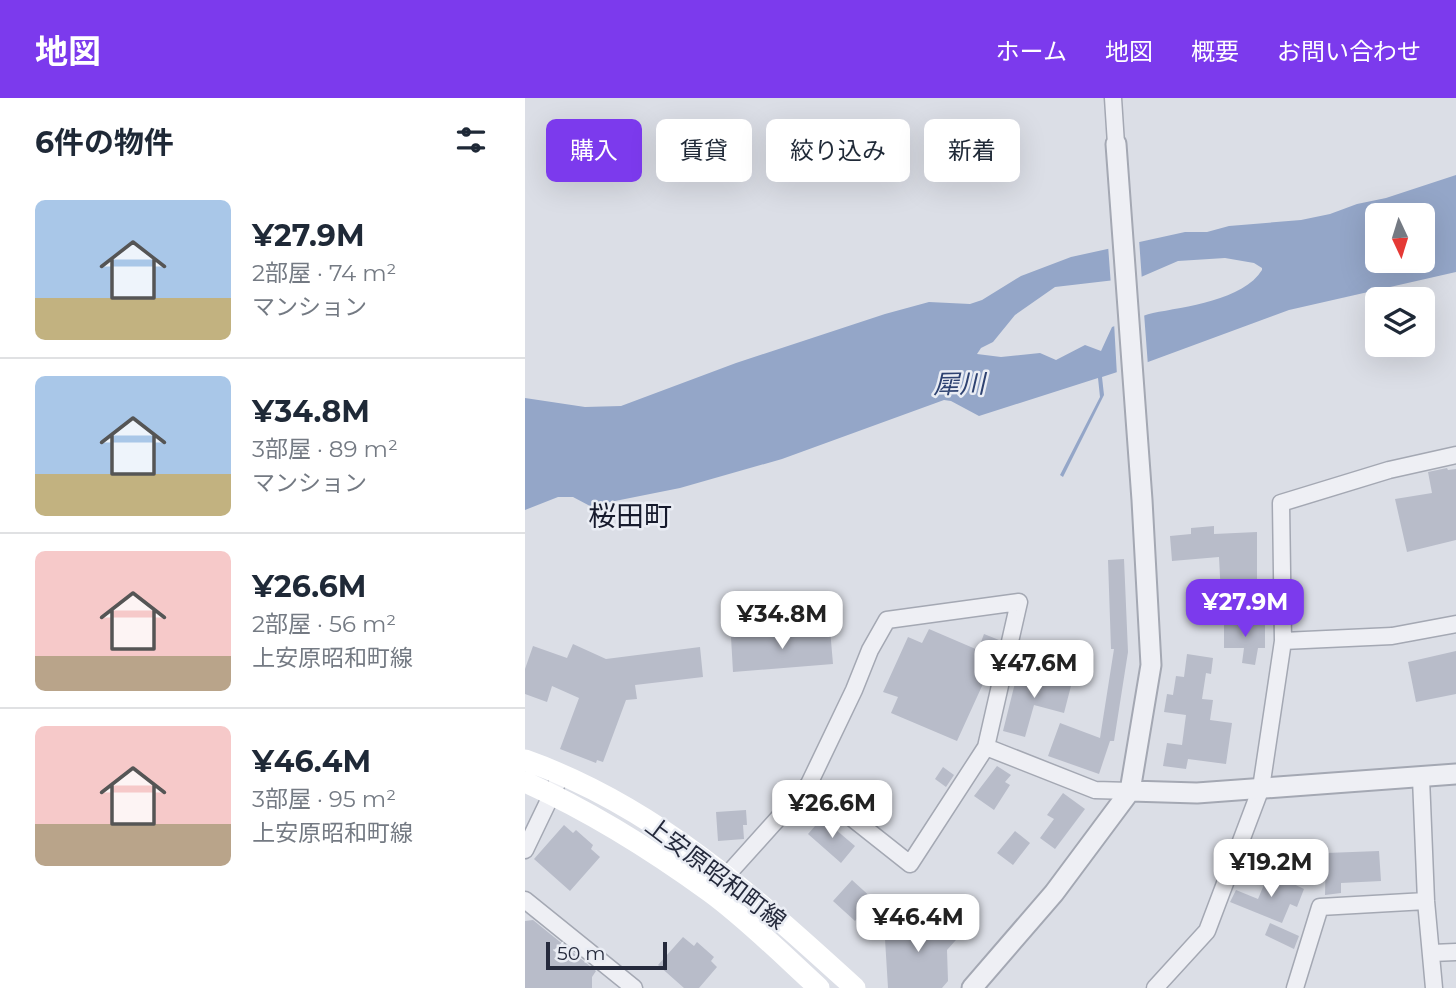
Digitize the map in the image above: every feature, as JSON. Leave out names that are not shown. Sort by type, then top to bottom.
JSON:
[{"type":"main road","name":"上安原昭和町線","points":[[525,760],[626,836],[711,893],[808,984]]},
{"type":"main road","name":"上安原昭和町線","points":[[525,782],[557,785],[649,819],[765,906],[855,988]]},
{"type":"street","points":[[971,988],[1054,893],[1130,791],[1151,665],[1114,100],[1130,98]]},
{"type":"street","points":[[1155,988],[1207,931],[1261,789],[1283,641],[1281,503],[1389,470],[1456,456]]},
{"type":"street","points":[[711,893],[809,784],[855,690],[870,650],[887,620],[1019,602],[986,747],[910,864],[809,784]]},
{"type":"street","points":[[1283,641],[1392,636],[1456,624]]},
{"type":"street","points":[[986,747],[1095,790],[1198,793],[1456,774]]},
{"type":"street","points":[[1421,778],[1426,901],[1434,988]]},
{"type":"street","points":[[525,850],[557,785]]},
{"type":"street","points":[[525,900],[634,988]]},
{"type":"street","points":[[1295,988],[1320,906],[1426,901]]},
{"type":"street","points":[[1431,953],[1456,952]]},
{"type":"water","name":"犀川","points":[[1456,175],[1456,272],[1390,287],[1365,287],[1365,293],[1289,310],[1102,377],[1104,395],[1063,477],[1060,475],[1100,397],[1098,378],[979,416],[944,400],[782,459],[680,488],[590,506],[573,497],[558,497],[525,510],[525,398],[585,407],[621,406],[736,363],[885,314],[929,302],[970,304],[982,300],[1021,276],[1071,257],[1185,232],[1207,232],[1229,226],[1301,220],[1330,214],[1357,204],[1386,198]],"holes":[[[1225,258],[1254,263],[1262,270],[1242,289],[1196,305],[1148,314],[1112,327],[1101,351],[1085,345],[1056,360],[1040,353],[1001,357],[977,354],[981,348],[993,342],[1015,315],[1055,287],[1141,277],[1178,261]]]},
{"type":"pier","points":[[1139,239],[1142,281],[1111,286],[1108,245]]},
{"type":"pier","points":[[1144,313],[1148,366],[1117,376],[1114,322]]},
{"type":"building","points":[[1456,469],[1456,540],[1407,552],[1395,499],[1432,493],[1428,472]]},
{"type":"building","points":[[1214,526],[1214,534],[1257,532],[1257,595],[1221,596],[1219,557],[1172,561],[1170,536],[1191,534],[1191,528]]},
{"type":"building","points":[[1124,559],[1128,652],[1114,741],[1110,741],[1099,774],[1048,756],[1060,723],[1100,738],[1114,649],[1111,649],[1108,560]]},
{"type":"building","points":[[1224,623],[1265,623],[1265,648],[1258,648],[1255,665],[1242,663],[1244,648],[1224,648]]},
{"type":"building","points":[[830,629],[833,664],[733,672],[731,637]]},
{"type":"building","points":[[929,629],[978,650],[984,634],[999,640],[987,675],[957,741],[891,713],[898,697],[883,692],[908,637],[922,643]]},
{"type":"building","points":[[573,644],[606,659],[700,647],[703,677],[635,685],[637,699],[626,700],[603,762],[597,760],[596,763],[560,749],[579,698],[552,686],[547,702],[525,694],[525,669],[533,646],[567,658]]},
{"type":"building","points":[[1456,651],[1456,694],[1416,702],[1408,662]]},
{"type":"building","points":[[1187,654],[1213,658],[1211,674],[1206,673],[1202,699],[1213,700],[1210,720],[1232,723],[1226,764],[1188,759],[1186,769],[1163,766],[1167,743],[1182,745],[1186,715],[1164,712],[1167,694],[1173,695],[1176,676],[1184,677]]},
{"type":"building","points":[[1018,671],[1072,682],[1064,713],[1034,705],[1025,737],[1003,731]]},
{"type":"building","points":[[997,766],[1011,775],[1005,782],[1010,785],[994,810],[974,796]]},
{"type":"building","points":[[943,767],[954,775],[946,787],[935,779]]},
{"type":"building","points":[[1063,793],[1085,809],[1055,849],[1040,838],[1054,819],[1047,815]]},
{"type":"building","points":[[746,810],[744,839],[718,841],[716,812]]},
{"type":"building","points":[[822,818],[855,846],[841,863],[808,834]]},
{"type":"building","points":[[564,825],[573,833],[576,830],[593,845],[591,849],[600,857],[570,891],[534,859]]},
{"type":"building","points":[[1015,831],[1030,843],[1013,865],[997,853]]},
{"type":"building","points":[[1379,851],[1381,881],[1341,883],[1341,893],[1325,895],[1326,853]]},
{"type":"building","points":[[1273,874],[1304,889],[1297,907],[1290,904],[1282,923],[1230,902],[1236,890],[1258,899],[1268,875],[1272,877]]},
{"type":"building","points":[[852,880],[874,900],[855,921],[833,901]]},
{"type":"building","points":[[895,908],[932,937],[949,918],[964,931],[947,950],[948,981],[942,988],[888,988],[885,939],[905,937],[883,920]]},
{"type":"building","points":[[533,920],[596,971],[592,977],[592,988],[525,988],[525,921]]},
{"type":"building","points":[[1270,923],[1299,936],[1294,949],[1265,935]]},
{"type":"building","points":[[683,937],[694,946],[697,942],[714,957],[711,961],[717,967],[699,988],[684,988],[658,965]]},
{"type":"district","name":"桜田町","points":[[630,516]]}]
